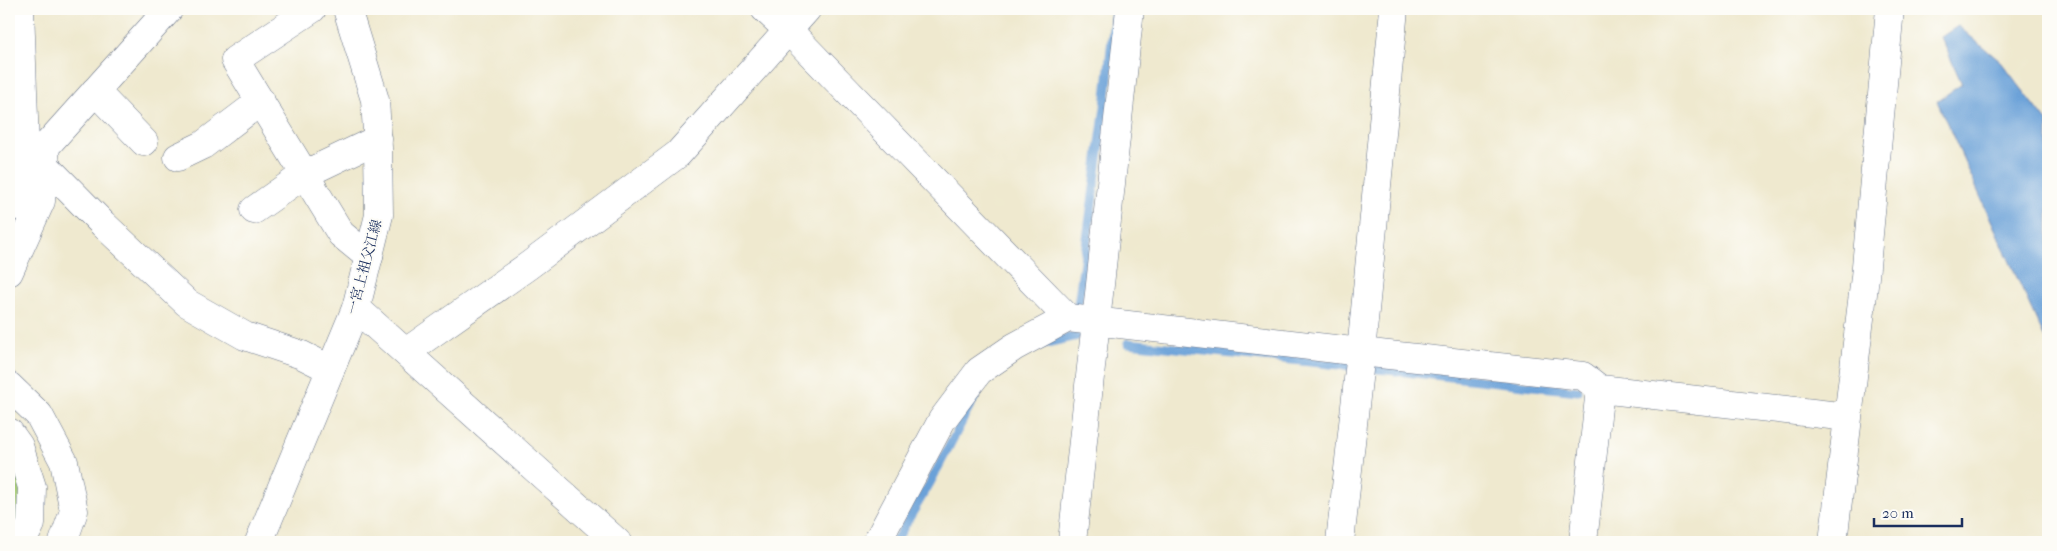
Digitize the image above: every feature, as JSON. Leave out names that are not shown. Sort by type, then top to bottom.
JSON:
[{"type":"street","points":[[9,208],[23,172],[25,145],[20,9]]},
{"type":"street","points":[[9,272],[41,201],[46,146],[169,9]]},
{"type":"street","points":[[312,9],[235,60],[341,234],[369,257]]},
{"type":"street","name":"一宮上祖父江線","points":[[260,542],[356,308],[379,215],[378,140],[374,100],[347,9]]},
{"type":"street","points":[[765,9],[788,30],[1068,318]]},
{"type":"street","points":[[406,352],[528,266],[678,154],[807,9]]},
{"type":"street","points":[[1072,542],[1130,9]]},
{"type":"street","points":[[1340,542],[1361,352],[1394,9]]},
{"type":"street","points":[[1833,542],[1865,277],[1890,9]]},
{"type":"street","points":[[95,91],[144,142]]},
{"type":"street","points":[[178,157],[203,146],[261,102]]},
{"type":"street","points":[[254,210],[305,174],[378,140]]},
{"type":"street","points":[[25,145],[103,224],[187,304],[245,336],[302,355],[330,369]]},
{"type":"street","points":[[356,308],[618,542]]},
{"type":"street","points":[[877,542],[942,420],[979,371],[1014,347],[1068,318],[1584,376],[1600,389],[1848,417]]},
{"type":"street","points":[[9,386],[39,416],[64,462],[74,510],[63,542]]},
{"type":"street","points":[[1583,542],[1600,389]]},
{"type":"street","points":[[9,432],[19,446],[32,487],[31,524],[22,542]]},
{"type":"green space","points":[[9,447],[25,489],[21,521],[9,527]]},
{"type":"water","points":[[1958,26],[2001,62],[2048,123],[2048,335],[2044,337],[1937,101],[1962,84],[1941,37]]},
{"type":"waterway","points":[[1078,305],[1105,107],[1115,9]]},
{"type":"waterway","points":[[1042,344],[1077,336]]},
{"type":"waterway","points":[[1128,343],[1349,366]]},
{"type":"waterway","points":[[1369,368],[1578,391]]},
{"type":"waterway","points":[[895,542],[930,483],[977,393]]}]
